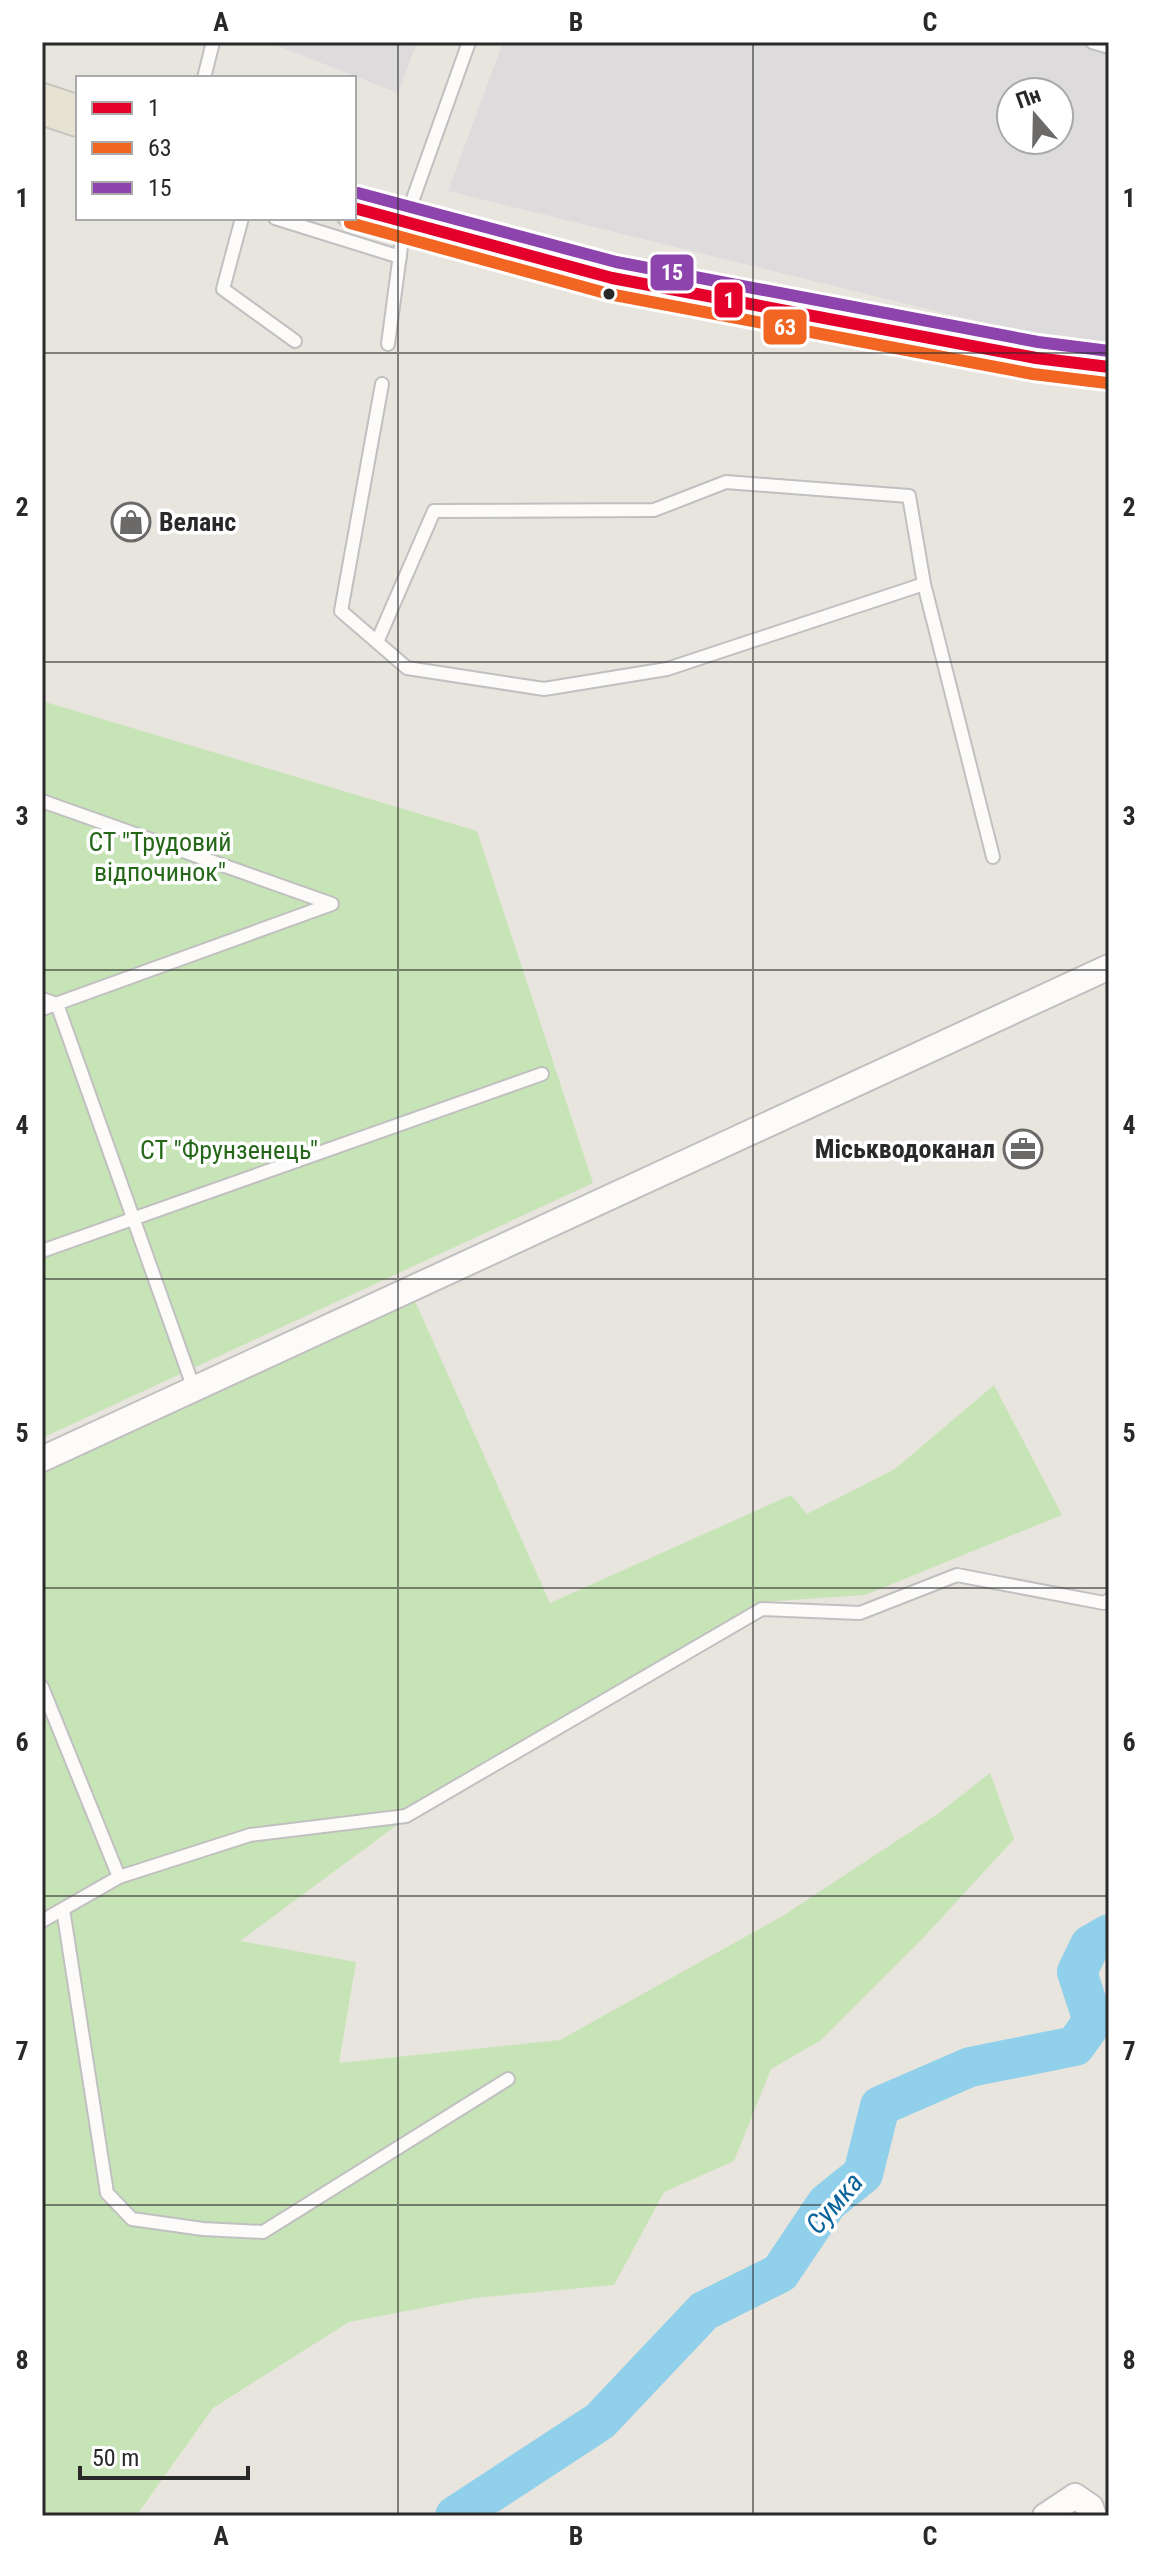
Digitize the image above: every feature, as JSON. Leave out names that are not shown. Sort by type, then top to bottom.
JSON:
[{"type":"main road","points":[[42,104],[76,115]]},
{"type":"main road","points":[[356,209],[402,240],[1036,358],[1109,367]]},
{"type":"street","points":[[42,1459],[1109,967]]},
{"type":"street","points":[[1045,2516],[1075,2496],[1091,2507],[1094,2516]]},
{"type":"lane","points":[[204,76],[213,42]]},
{"type":"lane","points":[[388,344],[402,240],[469,42]]},
{"type":"lane","points":[[1092,42],[1109,47]]},
{"type":"lane","points":[[241,220],[223,289],[295,341]]},
{"type":"lane","points":[[287,220],[402,240]]},
{"type":"lane","points":[[382,384],[341,611],[407,668],[544,689],[667,669],[924,584]]},
{"type":"lane","points":[[377,642],[434,511],[654,510],[726,482],[909,496],[924,584],[993,857]]},
{"type":"lane","points":[[42,801],[332,904],[42,1009]]},
{"type":"lane","points":[[42,999],[57,1004]]},
{"type":"lane","points":[[57,1004],[194,1389]]},
{"type":"lane","points":[[42,1251],[542,1074]]},
{"type":"lane","points":[[42,1921],[119,1877],[250,1835],[406,1816],[762,1609],[860,1613],[957,1575],[1104,1603],[1109,1600]]},
{"type":"lane","points":[[42,1687],[119,1877]]},
{"type":"lane","points":[[63,1909],[107,2193],[132,2219],[203,2229],[263,2232],[508,2079]]},
{"type":"shaded area","points":[[268,42],[417,42],[398,93]]},
{"type":"shaded area","points":[[503,42],[1109,42],[1109,342],[1017,331],[448,191]]},
{"type":"green space","name":"СТ \"Фрунзенець\"","points":[[42,701],[477,831],[593,1183],[42,1438]]},
{"type":"green space","points":[[415,1301],[550,1603],[791,1495],[807,1514],[895,1469],[994,1385],[1062,1515],[865,1595],[761,1602],[409,1816],[240,1941],[356,1962],[339,2063],[560,2040],[781,1917],[939,1813],[990,1773],[1014,1839],[924,1937],[821,2040],[771,2069],[734,2161],[664,2192],[614,2285],[474,2298],[349,2322],[213,2408],[136,2516],[42,2516],[42,1471]]},
{"type":"waterway","name":"Сумка","points":[[455,2516],[600,2421],[704,2311],[780,2273],[827,2203],[863,2174],[880,2106],[970,2067],[1075,2046],[1093,2021],[1077,1972],[1090,1945],[1109,1934]]},
{"type":"transit line","name":"15","points":[[358,193],[616,262],[1038,342],[1109,351]]},
{"type":"transit line","name":"1","points":[[356,209],[612,278],[1036,358],[1109,367]]},
{"type":"transit line","name":"63","points":[[350,223],[609,294],[1033,374],[1107,383]]},
{"type":"place","name":"Веланс","points":[[131,522]]},
{"type":"place","name":"Міськводоканал","points":[[1023,1149]]},
{"type":"park label","name":"СТ \"Трудовий відпочинок\"","points":[[160,857]]}]
